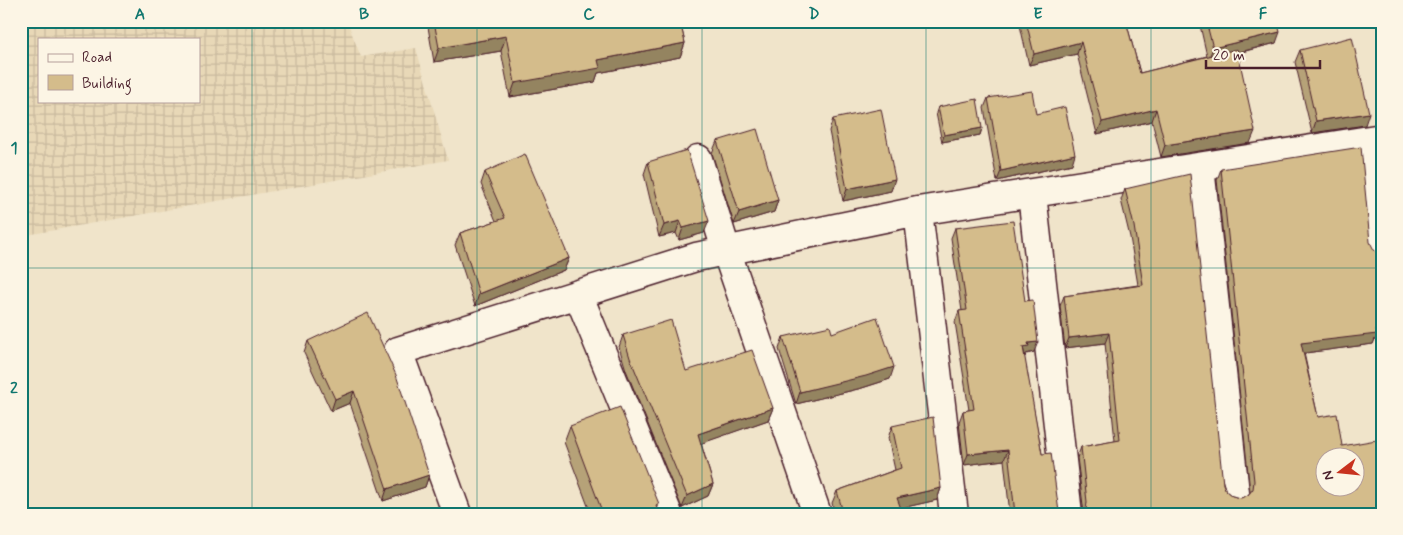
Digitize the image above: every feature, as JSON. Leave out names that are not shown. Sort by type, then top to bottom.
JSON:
[{"type":"street","points":[[457,514],[398,351],[696,256],[918,211],[1376,139],[1382,251]]},
{"type":"street","points":[[698,159],[726,250],[817,514]]},
{"type":"street","points":[[1200,167],[1235,493]]},
{"type":"street","points":[[1032,194],[1068,514]]},
{"type":"street","points":[[918,211],[954,514]]},
{"type":"street","points":[[578,294],[668,514]]},
{"type":"shaded area","points":[[21,21],[347,21],[361,57],[416,48],[448,160],[21,236]]},
{"type":"building","points":[[434,21],[680,21],[685,43],[598,60],[600,68],[515,83],[506,36],[439,48]]},
{"type":"building","points":[[1026,21],[1126,21],[1140,73],[1237,49],[1255,131],[1165,145],[1156,109],[1102,122],[1081,42],[1034,54]]},
{"type":"building","points":[[1206,21],[1277,21],[1280,32],[1213,48]]},
{"type":"building","points":[[1352,37],[1369,113],[1316,121],[1300,50]]},
{"type":"building","points":[[1032,91],[1036,114],[1065,107],[1075,154],[1001,171],[988,98]]},
{"type":"building","points":[[977,99],[982,128],[944,135],[938,107]]},
{"type":"building","points":[[881,109],[895,179],[847,189],[833,119]]},
{"type":"building","points":[[757,129],[778,200],[739,212],[717,141]]},
{"type":"building","points":[[1361,147],[1370,242],[1374,250],[1382,255],[1382,328],[1376,329],[1377,334],[1301,343],[1318,417],[1337,414],[1342,446],[1382,439],[1382,514],[1083,514],[1086,510],[1087,502],[1081,447],[1120,440],[1109,333],[1069,338],[1064,296],[1143,285],[1134,226],[1125,189],[1190,174],[1223,484],[1226,491],[1232,496],[1241,498],[1248,495],[1253,489],[1254,481],[1221,169]]},
{"type":"building","points":[[687,150],[709,221],[683,228],[680,221],[664,225],[648,162]]},
{"type":"building","points":[[525,154],[569,258],[479,294],[460,233],[505,218],[485,172]]},
{"type":"building","points":[[1013,221],[1025,301],[1033,300],[1038,342],[1028,343],[1029,346],[1023,347],[1042,454],[1051,453],[1059,512],[1061,514],[1015,514],[1008,450],[968,454],[963,411],[974,409],[959,311],[967,310],[955,228]]},
{"type":"building","points":[[368,313],[396,375],[429,475],[387,489],[354,391],[335,399],[308,341]]},
{"type":"building","points":[[877,317],[894,367],[866,376],[800,392],[783,337],[830,326],[832,333]]},
{"type":"building","points":[[671,320],[686,371],[752,350],[773,408],[698,434],[713,484],[687,496],[630,358],[623,335]]},
{"type":"building","points":[[620,407],[659,504],[656,506],[659,514],[603,514],[570,426]]},
{"type":"building","points":[[933,417],[941,488],[897,498],[903,514],[850,514],[848,508],[842,509],[837,491],[901,468],[892,426]]}]
